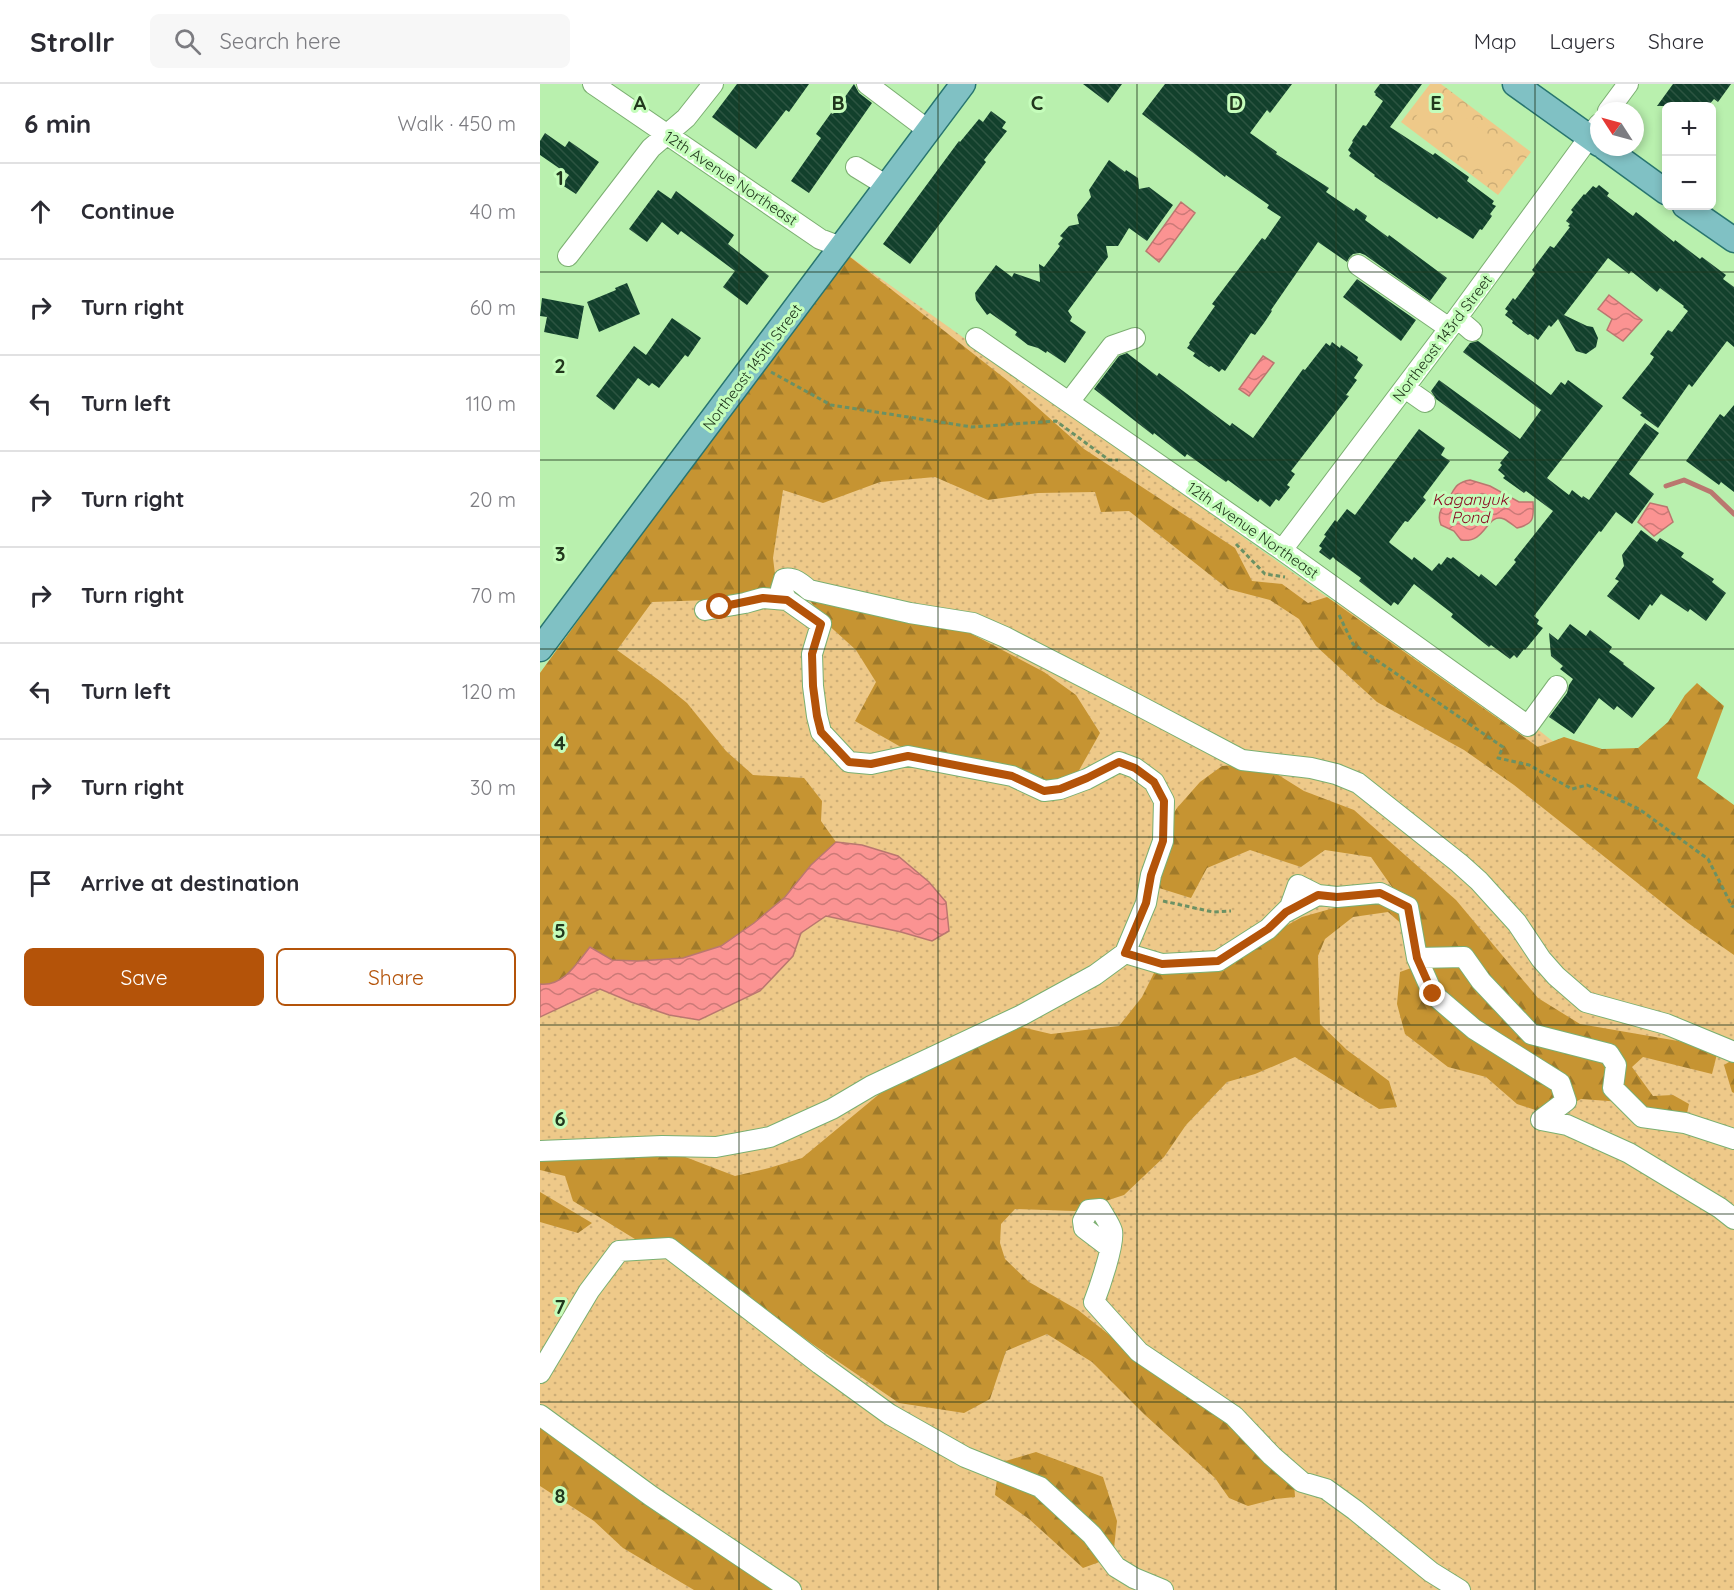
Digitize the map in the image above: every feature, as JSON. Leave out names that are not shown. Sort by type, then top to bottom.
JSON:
[{"type":"main road","name":"Northeast 145th Street","points":[[540,649],[960,85]]},
{"type":"main road","points":[[1524,87],[1590,132]]},
{"type":"main road","points":[[1621,156],[1662,189]]},
{"type":"main road","points":[[1691,210],[1734,240]]},
{"type":"street","name":"12th Avenue Northeast","points":[[594,84],[820,239],[841,247]]},
{"type":"street","points":[[568,256],[651,148],[686,118],[713,84]]},
{"type":"street","points":[[867,84],[928,130]]},
{"type":"street","points":[[1615,102],[1628,84]]},
{"type":"street","name":"Northeast 143rd Street","points":[[1282,550],[1405,388],[1460,326],[1590,149]]},
{"type":"street","points":[[856,167],[887,186]]},
{"type":"street","points":[[1358,265],[1460,326]]},
{"type":"street","name":"12th Avenue Northeast","points":[[976,338],[1282,550],[1528,726],[1557,686]]},
{"type":"street","points":[[1069,402],[1112,346],[1134,338]]},
{"type":"street","points":[[1405,388],[1425,402]]},
{"type":"street","points":[[540,1151],[716,1146],[770,1137],[832,1108],[871,1086],[1022,1015],[1095,975],[1125,953],[1140,920],[1151,875],[1163,841],[1164,801],[1154,782],[1135,768],[1119,762],[1060,789],[1044,791],[1012,776],[908,756],[871,764],[849,762],[821,732],[813,686],[812,654],[821,624],[787,600],[781,589],[784,579],[789,578],[800,582],[809,590],[910,613],[973,623],[1242,760],[1311,768],[1336,774],[1358,783],[1479,881],[1517,923],[1541,959],[1556,976],[1586,1002],[1666,1024],[1734,1052]]},
{"type":"street","points":[[705,610],[763,598],[787,600]]},
{"type":"street","points":[[1125,953],[1162,964],[1218,961],[1268,929],[1286,912],[1290,908],[1298,885],[1318,895],[1337,897],[1380,893],[1408,907],[1417,958],[1433,994],[1474,1029],[1560,1083],[1566,1101],[1541,1120],[1567,1125],[1629,1153],[1720,1208],[1734,1219]]},
{"type":"street","points":[[1417,958],[1464,957],[1481,981],[1531,1034],[1609,1054],[1616,1065],[1613,1088],[1642,1117],[1685,1123],[1734,1138]]},
{"type":"street","points":[[1109,1247],[1104,1273],[1094,1302],[1139,1352],[1234,1416],[1272,1456],[1302,1482],[1326,1489],[1431,1572],[1460,1590]]},
{"type":"street","points":[[540,1372],[589,1292],[619,1251],[669,1248],[889,1414],[965,1457],[1040,1486],[1092,1535],[1116,1567],[1134,1578],[1163,1590]]},
{"type":"street","points":[[540,1415],[651,1496],[791,1590]]},
{"type":"path","points":[[771,372],[831,405],[972,427],[1056,421],[1109,460],[1118,460]]},
{"type":"path","points":[[1236,544],[1265,574],[1284,576],[1293,583]]},
{"type":"path","points":[[1331,610],[1341,617],[1353,644],[1503,747],[1498,758],[1529,765],[1572,789],[1587,785],[1639,809],[1708,859],[1734,907]]},
{"type":"path","points":[[1147,898],[1213,912],[1231,911]]},
{"type":"green space","points":[[1430,84],[1441,84],[1531,152],[1498,195],[1401,122]]},
{"type":"green space","points":[[1435,91],[1448,101],[1427,129],[1414,119]]},
{"type":"green space","points":[[1462,115],[1512,153],[1495,176],[1445,138]]},
{"type":"green space","points":[[845,253],[1327,597],[1526,720],[1734,885],[1734,1590],[540,1590],[540,673]]},
{"type":"green space","points":[[845,253],[1008,381],[1084,449],[1235,548],[1252,581],[1282,584],[1308,603],[1327,597],[1538,747],[1564,737],[1602,749],[1638,748],[1668,722],[1685,695],[1697,683],[1724,706],[1697,778],[1734,805],[1734,955],[1688,923],[1514,785],[1464,750],[1377,702],[1316,646],[1299,619],[1270,600],[1228,589],[1129,511],[1101,512],[1095,492],[1038,493],[988,500],[935,477],[880,482],[823,503],[783,490],[773,558],[777,591],[709,600],[652,602],[617,650],[687,703],[726,751],[753,775],[804,778],[822,801],[821,821],[836,842],[811,865],[785,897],[721,946],[683,958],[638,961],[612,960],[590,947],[569,973],[556,982],[540,984],[540,673]]},
{"type":"green space","points":[[807,596],[873,615],[918,621],[968,632],[1044,672],[1076,695],[1100,733],[1077,774],[1044,786],[984,760],[915,755],[855,721],[876,682],[856,650],[824,621]]},
{"type":"green space","points":[[1259,763],[1304,791],[1354,810],[1456,900],[1538,998],[1580,1024],[1707,1046],[1717,1054],[1712,1074],[1643,1057],[1632,1067],[1653,1096],[1673,1095],[1689,1104],[1685,1123],[1622,1102],[1581,1099],[1551,1115],[1517,1104],[1486,1077],[1448,1067],[1405,1034],[1397,1004],[1400,972],[1425,963],[1413,934],[1388,912],[1353,917],[1325,939],[1318,956],[1320,1024],[1347,1050],[1389,1081],[1397,1107],[1379,1109],[1295,1057],[1255,1074],[1227,1082],[1186,1125],[1164,1157],[1124,1195],[1075,1211],[1015,1209],[1001,1224],[1000,1243],[1005,1259],[1029,1282],[1078,1310],[1127,1349],[1293,1469],[1295,1497],[1248,1506],[1229,1498],[1215,1478],[1145,1415],[1092,1362],[1047,1334],[1006,1351],[990,1399],[964,1413],[899,1403],[712,1271],[661,1255],[573,1201],[565,1176],[540,1170],[540,1156],[680,1155],[735,1176],[802,1158],[889,1086],[1005,1023],[1051,1034],[1119,1026],[1142,997],[1155,971],[1183,974],[1223,971],[1244,949],[1302,917],[1369,898],[1392,887],[1371,857],[1325,850],[1301,867],[1250,850],[1207,868],[1191,898],[1159,888],[1163,831],[1177,808],[1200,782],[1222,766]]},
{"type":"green space","points":[[1734,1059],[1734,1093],[1724,1065]]},
{"type":"green space","points":[[540,1192],[592,1223],[578,1233],[540,1222]]},
{"type":"green space","points":[[540,1421],[564,1424],[803,1590],[694,1590],[623,1548],[594,1521],[540,1486]]},
{"type":"green space","points":[[1036,1452],[1103,1477],[1117,1521],[1113,1557],[1083,1568],[1029,1519],[995,1495],[999,1463]]},
{"type":"water","points":[[1181,202],[1195,213],[1159,262],[1146,251]]},
{"type":"water","points":[[1609,295],[1642,320],[1623,341],[1607,330],[1612,319],[1598,309]]},
{"type":"water","points":[[1263,356],[1274,363],[1249,396],[1239,389]]},
{"type":"water","name":"Kaganyuk Pond","points":[[1470,480],[1490,486],[1519,502],[1533,502],[1532,520],[1517,528],[1504,519],[1498,518],[1476,537],[1461,540],[1454,531],[1441,525],[1439,516],[1442,507],[1455,488],[1460,483]]},
{"type":"water","points":[[1650,503],[1667,507],[1673,522],[1654,536],[1638,522]]},
{"type":"water","points":[[836,842],[862,845],[898,856],[929,882],[946,902],[949,931],[932,941],[826,916],[801,933],[793,956],[760,991],[699,1020],[669,1015],[600,989],[540,1017],[540,984],[556,982],[569,973],[590,947],[612,960],[638,961],[683,958],[721,946],[785,897],[811,865]]},
{"type":"building","points":[[737,84],[809,84],[789,112],[786,110],[756,149],[712,117]]},
{"type":"building","points":[[854,84],[859,93],[872,103],[809,193],[791,181],[821,138],[816,134]]},
{"type":"building","points":[[1083,84],[1122,84],[1108,103]]},
{"type":"building","points":[[1165,84],[1292,84],[1270,113],[1267,110],[1250,133],[1277,152],[1276,154],[1329,188],[1326,192],[1354,211],[1356,208],[1367,216],[1365,220],[1447,278],[1430,301],[1365,255],[1353,254],[1347,262],[1318,242],[1264,323],[1255,335],[1251,333],[1225,371],[1222,369],[1219,372],[1193,356],[1195,353],[1187,348],[1215,306],[1212,304],[1262,238],[1265,240],[1281,217],[1267,208],[1269,205],[1226,175],[1225,177],[1142,114]]},
{"type":"building","points":[[1380,84],[1422,84],[1390,127],[1433,155],[1435,153],[1469,177],[1467,181],[1494,201],[1492,204],[1496,206],[1490,214],[1492,216],[1473,239],[1439,217],[1437,219],[1349,156],[1351,153],[1348,150],[1352,141],[1363,125],[1366,126],[1383,101],[1374,92]]},
{"type":"building","points":[[1673,84],[1731,84],[1718,102],[1714,99],[1711,102],[1662,102],[1662,106],[1657,106]]},
{"type":"building","points":[[991,111],[1006,122],[1002,128],[1007,131],[910,264],[883,244],[959,141],[979,119],[983,122]]},
{"type":"building","points":[[545,133],[565,147],[569,141],[599,162],[576,194],[562,185],[569,175],[540,155],[540,141]]},
{"type":"building","points":[[1109,160],[1138,178],[1139,189],[1149,187],[1173,205],[1147,241],[1129,228],[1118,246],[1106,246],[1108,257],[1068,311],[1072,317],[1070,321],[1086,332],[1065,363],[1047,351],[1046,353],[1028,345],[1015,335],[1017,332],[990,313],[987,315],[976,300],[975,293],[996,265],[1012,277],[1014,273],[1040,282],[1039,264],[1044,267],[1060,246],[1058,244],[1063,238],[1060,236],[1069,226],[1079,224],[1077,215],[1091,197],[1089,190]]},
{"type":"building","points":[[1599,185],[1609,193],[1607,196],[1633,216],[1636,212],[1674,242],[1675,240],[1700,259],[1702,257],[1726,275],[1723,279],[1734,287],[1734,347],[1727,341],[1692,387],[1689,384],[1658,428],[1622,398],[1650,363],[1654,357],[1650,354],[1668,330],[1672,332],[1688,311],[1660,288],[1657,292],[1631,271],[1629,274],[1608,258],[1564,315],[1593,327],[1598,338],[1596,347],[1586,354],[1576,351],[1558,319],[1551,327],[1549,325],[1538,340],[1512,323],[1513,321],[1505,315],[1508,311],[1505,309],[1513,298],[1515,300],[1535,273],[1532,270],[1550,246],[1554,248],[1570,227],[1566,221],[1573,212],[1571,210],[1584,194],[1593,186],[1596,188]]},
{"type":"building","points":[[658,190],[671,199],[676,191],[734,235],[728,244],[769,276],[747,305],[723,287],[735,271],[681,231],[678,235],[662,222],[647,242],[629,229]]},
{"type":"building","points":[[1357,279],[1416,320],[1401,341],[1343,297]]},
{"type":"building","points":[[627,283],[640,314],[599,332],[587,302]]},
{"type":"building","points":[[542,298],[584,306],[578,339],[544,332],[547,317],[540,316]]},
{"type":"building","points":[[672,318],[701,338],[688,357],[685,355],[659,388],[652,383],[649,386],[638,378],[614,410],[596,396],[634,346],[646,355]]},
{"type":"building","points":[[1478,341],[1551,395],[1561,382],[1565,385],[1568,380],[1603,406],[1547,478],[1569,495],[1572,490],[1582,498],[1583,496],[1589,500],[1645,423],[1659,433],[1629,474],[1654,494],[1632,524],[1616,512],[1601,532],[1599,531],[1534,616],[1539,620],[1537,624],[1543,628],[1517,658],[1514,655],[1510,659],[1491,645],[1489,647],[1451,617],[1453,614],[1414,584],[1398,605],[1394,602],[1391,606],[1359,581],[1361,578],[1333,557],[1330,560],[1319,552],[1322,548],[1319,546],[1326,536],[1324,535],[1335,520],[1337,522],[1347,509],[1355,515],[1419,429],[1445,448],[1441,455],[1450,461],[1423,497],[1426,500],[1408,522],[1405,521],[1389,542],[1412,560],[1414,557],[1432,571],[1447,557],[1451,559],[1453,557],[1479,577],[1481,574],[1496,586],[1516,562],[1514,560],[1553,511],[1526,491],[1524,493],[1503,478],[1505,476],[1498,470],[1502,465],[1500,463],[1509,452],[1436,399],[1431,391],[1439,380],[1520,439],[1541,410],[1463,352],[1470,343]]},
{"type":"building","points":[[1332,342],[1340,348],[1341,345],[1358,357],[1357,360],[1363,365],[1354,378],[1357,380],[1346,395],[1349,396],[1291,471],[1295,474],[1287,485],[1290,487],[1279,501],[1276,499],[1270,507],[1260,499],[1258,502],[1228,480],[1226,482],[1187,454],[1185,457],[1094,389],[1119,356],[1127,353],[1157,376],[1159,373],[1230,426],[1232,423],[1253,438],[1303,369],[1305,370],[1326,343],[1330,346]]},
{"type":"building","points":[[1734,405],[1734,492],[1721,482],[1719,485],[1686,461],[1720,414],[1724,417]]},
{"type":"building","points":[[1641,530],[1657,542],[1660,538],[1684,553],[1681,557],[1714,579],[1712,582],[1726,593],[1706,621],[1690,609],[1688,612],[1661,594],[1652,606],[1650,604],[1639,620],[1607,596],[1619,581],[1615,579],[1624,566],[1622,555]]},
{"type":"building","points":[[1570,624],[1586,636],[1590,630],[1612,647],[1609,652],[1655,688],[1632,718],[1617,706],[1614,710],[1599,698],[1574,734],[1549,717],[1567,693],[1573,679],[1560,669],[1563,666],[1551,656],[1549,633],[1558,640]]},
{"type":"waterway","points":[[1666,486],[1684,480],[1711,492],[1734,514]]},
{"type":"route","points":[[720,607],[763,598],[787,600],[821,624],[812,654],[817,716],[821,732],[849,762],[871,764],[908,756],[1012,776],[1044,791],[1060,789],[1119,762],[1135,768],[1154,782],[1164,801],[1163,841],[1151,875],[1146,903],[1125,953],[1162,964],[1218,961],[1268,929],[1286,912],[1318,895],[1337,897],[1380,893],[1408,907],[1417,958],[1433,994]]}]
